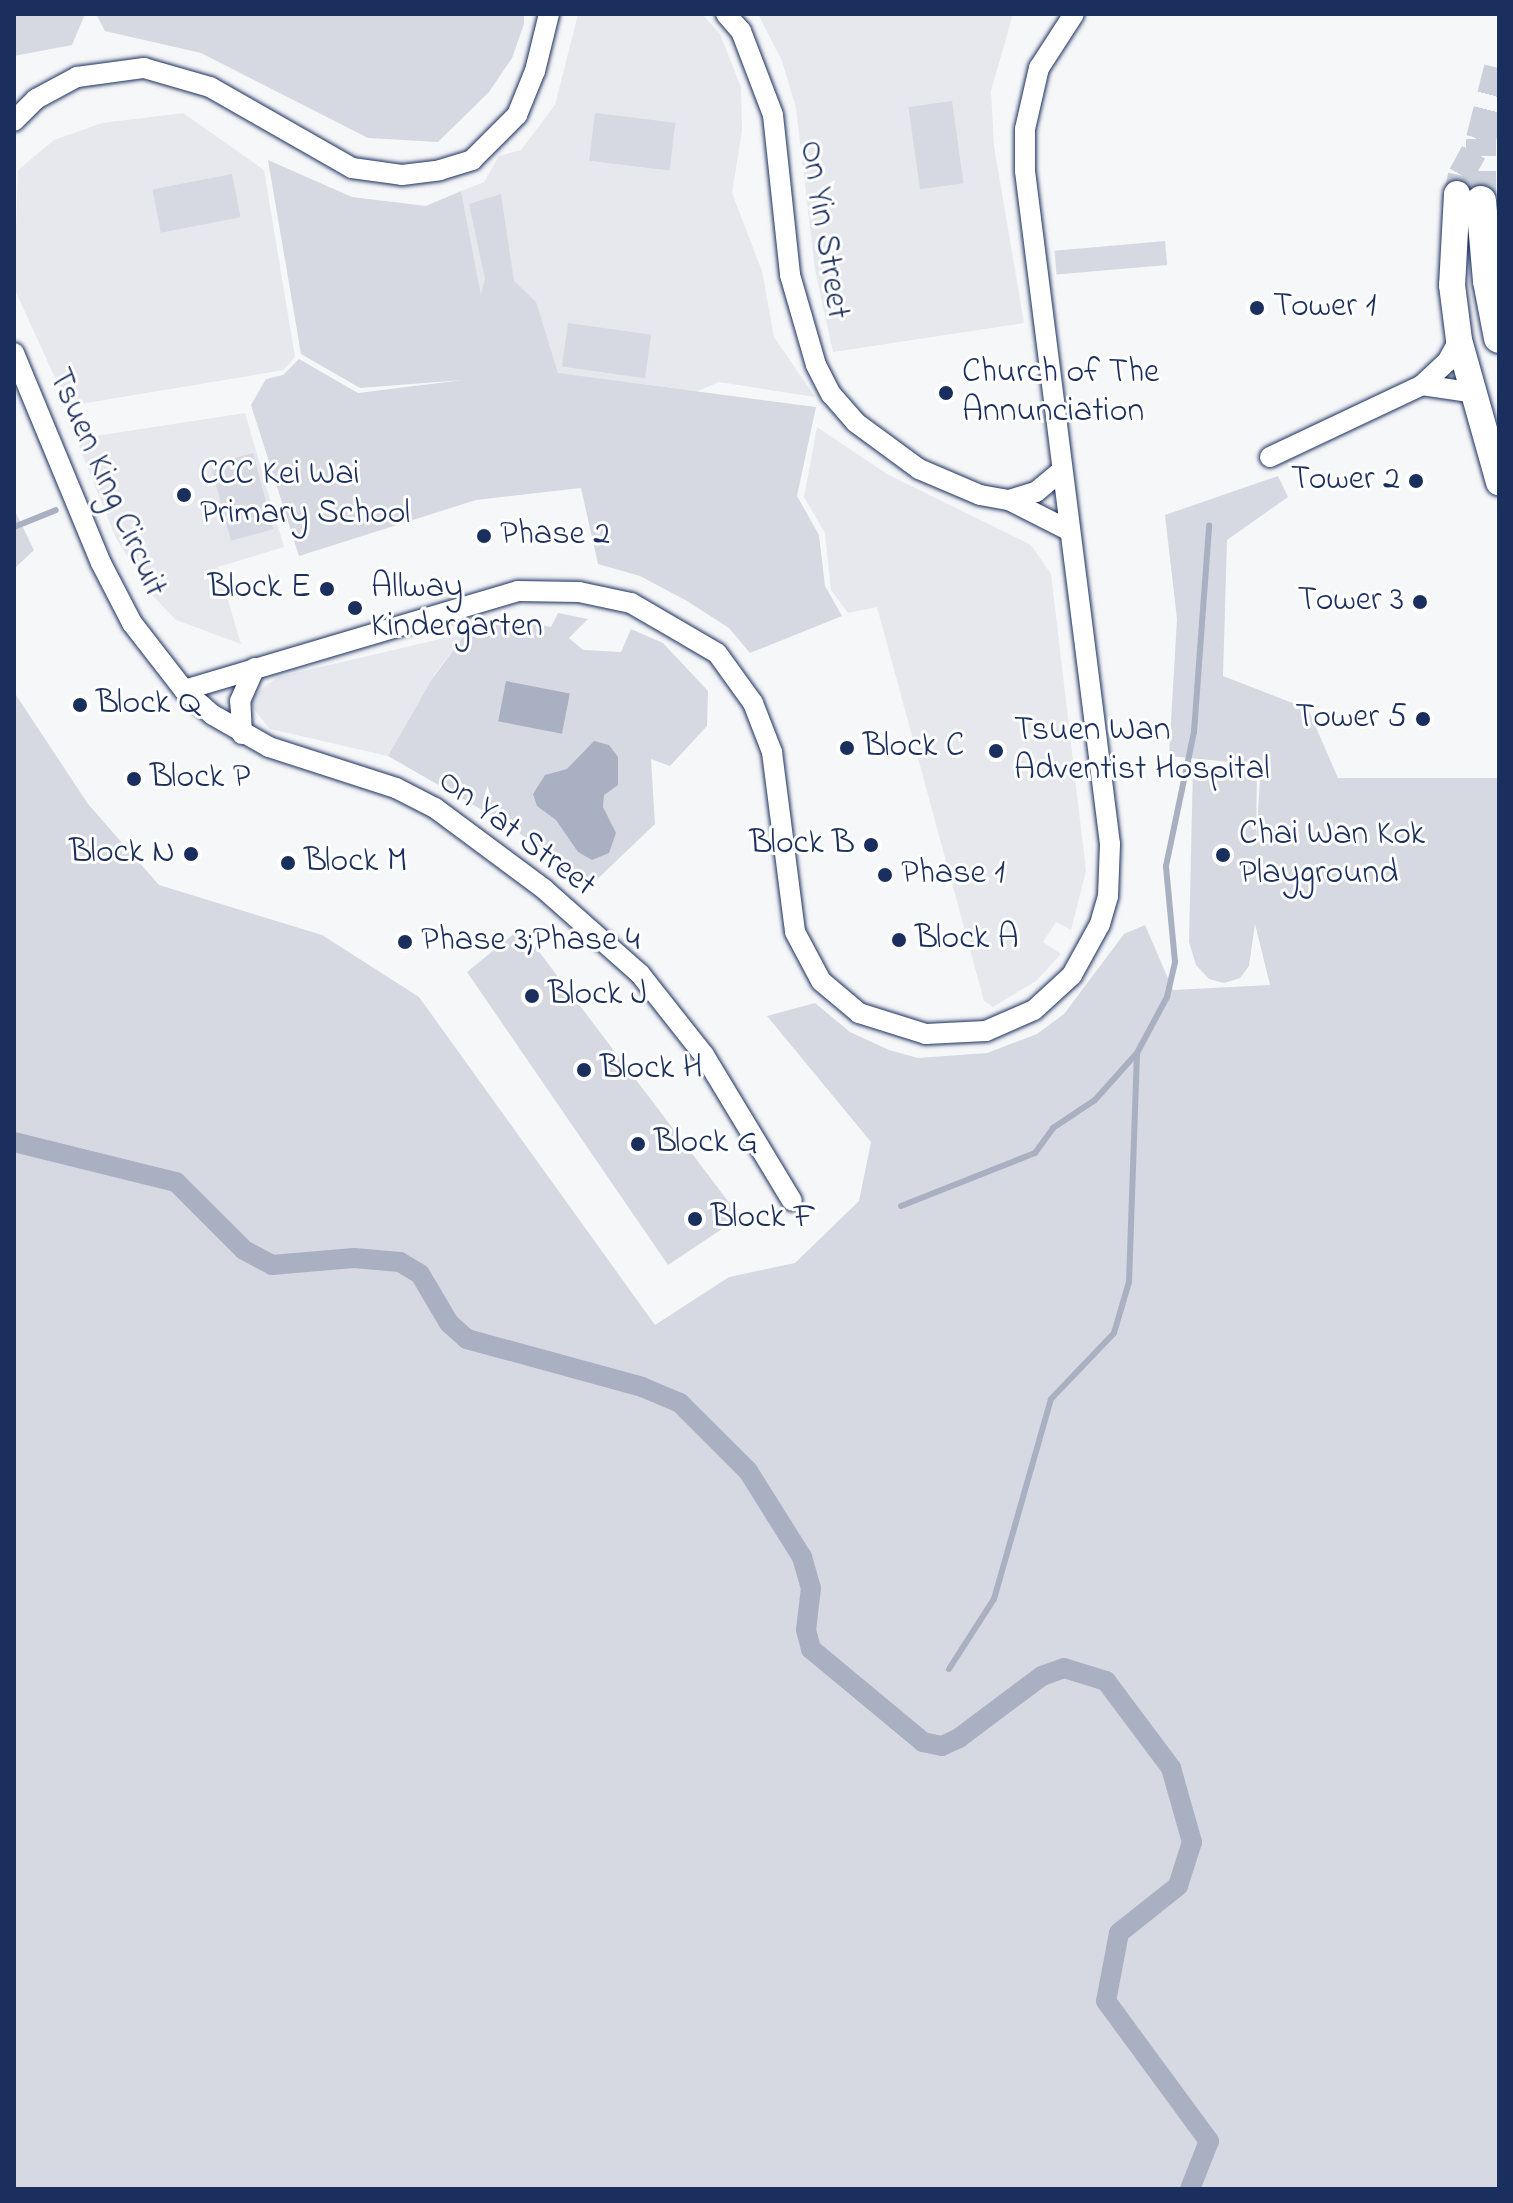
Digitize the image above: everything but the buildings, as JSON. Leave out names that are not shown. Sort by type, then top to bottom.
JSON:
[{"type":"highway","points":[[1469,198],[1499,338]]},
{"type":"main road","points":[[1469,198],[1452,285],[1469,392],[1499,482]]},
{"type":"street","points":[[14,121],[36,99],[77,77],[144,68],[210,87],[352,168],[402,175],[440,170],[472,160],[517,115],[535,71],[549,14]]},
{"type":"street","name":"On Yin Street","points":[[726,14],[741,31],[773,115],[790,275],[816,365],[831,394],[855,422],[919,469],[970,491],[1009,500],[1070,531]]},
{"type":"street","points":[[184,690],[518,591],[604,595],[677,626],[732,669],[761,718],[772,752],[792,918],[805,958],[821,981],[859,1013],[879,1023],[926,1034],[986,1031],[1034,1010],[1072,975],[1108,896],[1107,787],[1029,229],[1025,148],[1039,68],[1074,14]]},
{"type":"street","points":[[1270,457],[1422,385],[1447,362],[1459,340]]},
{"type":"street","name":"Tsuen King Circuit","points":[[14,353],[101,563],[132,623],[184,690]]},
{"type":"street","points":[[1422,385],[1469,392]]},
{"type":"street","points":[[1009,500],[1036,492],[1061,471]]},
{"type":"street","points":[[242,734],[240,701],[255,668]]},
{"type":"street","name":"On Yat Street","points":[[184,690],[242,734],[396,788],[435,808],[544,889],[640,974],[704,1055],[792,1201]]},
{"type":"shaded area","points":[[14,14],[85,14],[72,45],[14,56]]},
{"type":"shaded area","points":[[96,14],[524,14],[524,24],[512,58],[489,92],[438,142],[368,138],[201,53],[105,31]]},
{"type":"shaded area","points":[[578,14],[702,14],[720,34],[741,87],[742,131],[732,193],[762,271],[774,337],[815,397],[719,382],[640,416],[496,377],[461,191],[484,182],[499,156],[521,150],[555,105]]},
{"type":"shaded area","points":[[758,14],[1013,14],[991,91],[994,146],[1024,323],[833,352],[815,270],[796,108],[782,61]]},
{"type":"shaded area","points":[[952,101],[964,183],[920,189],[908,107]]},
{"type":"shaded area","points":[[183,113],[264,170],[295,357],[284,370],[68,406],[14,288],[18,170],[54,140],[102,123]]},
{"type":"shaded area","points":[[595,113],[675,123],[670,171],[589,161]]},
{"type":"shaded area","points":[[268,160],[352,197],[426,206],[461,191],[481,295],[485,279],[469,204],[501,194],[514,281],[536,302],[558,373],[816,407],[797,496],[819,535],[825,586],[842,616],[750,653],[729,628],[687,601],[640,576],[598,564],[581,488],[476,500],[299,556],[251,405],[266,379],[283,375],[299,359],[358,393],[463,380],[360,388],[301,354]]},
{"type":"shaded area","points":[[232,174],[240,217],[161,233],[152,189]]},
{"type":"shaded area","points":[[1165,241],[1167,265],[1057,275],[1054,251]]},
{"type":"shaded area","points":[[568,323],[651,335],[645,378],[562,367]]},
{"type":"shaded area","name":"CCC Kei Wai Primary School","points":[[245,413],[284,547],[218,567],[241,644],[176,620],[150,593],[116,538],[76,439]]},
{"type":"shaded area","name":"Tsuen Wan Adventist Hospital","points":[[817,427],[887,474],[1031,545],[1051,574],[1086,871],[1071,930],[1056,922],[1043,942],[1061,954],[1036,981],[993,1007],[984,1001],[877,607],[848,613],[831,590],[825,533],[804,497]]},
{"type":"shaded area","points":[[253,453],[273,529],[231,541],[210,464]]},
{"type":"shaded area","points":[[1278,476],[1288,497],[1227,540],[1223,676],[1308,709],[1338,778],[1499,778],[1499,2189],[14,2189],[14,692],[88,804],[159,885],[322,935],[419,997],[655,1325],[729,1277],[795,1263],[859,1201],[871,1142],[767,1016],[815,1003],[850,1032],[889,1050],[918,1058],[987,1053],[1037,1034],[1064,1014],[1124,934],[1145,925],[1173,990],[1270,985],[1255,924],[1249,966],[1240,978],[1224,983],[1209,979],[1196,965],[1189,942],[1193,766],[1257,767],[1256,842],[1261,765],[1169,756],[1177,619],[1165,515]]},
{"type":"shaded area","points":[[14,509],[34,550],[14,569]]},
{"type":"shaded area","points":[[558,613],[588,619],[569,638],[583,650],[621,652],[631,629],[663,643],[708,691],[707,726],[670,766],[651,759],[655,824],[589,887],[510,826],[388,756],[432,679],[466,633],[516,620],[551,627]]},
{"type":"shaded area","points":[[466,633],[436,672],[388,756],[270,729],[253,708],[251,697],[278,677]]},
{"type":"shaded area","points":[[521,928],[740,1217],[668,1265],[467,972]]},
{"type":"water","points":[[506,681],[570,693],[562,734],[498,721]]},
{"type":"water","points":[[594,741],[609,745],[618,757],[618,785],[604,795],[603,807],[616,833],[609,853],[592,860],[578,852],[556,820],[537,806],[533,794],[545,775],[567,769]]},
{"type":"waterway","points":[[14,527],[56,510]]},
{"type":"waterway","points":[[901,1206],[1035,1153],[1053,1128],[1095,1100],[1137,1053],[1167,997],[1175,962],[1166,866],[1194,732],[1209,526]]},
{"type":"waterway","points":[[949,1669],[994,1599],[1051,1399],[1114,1333],[1129,1282],[1137,1054]]},
{"type":"waterway","points":[[14,1142],[176,1182],[244,1250],[272,1265],[354,1258],[400,1262],[420,1274],[449,1323],[467,1339],[642,1387],[680,1403],[748,1471],[802,1557],[811,1588],[806,1630],[811,1649],[923,1742],[942,1746],[959,1738],[1042,1676],[1064,1668],[1106,1681],[1171,1768],[1192,1842],[1178,1886],[1119,1933],[1106,2001],[1209,2141],[1190,2189]]},
{"type":"tunnel","points":[[1481,201],[1481,139],[1499,68]]},
{"type":"tunnel","points":[[1457,194],[1461,175],[1481,139]]},
{"type":"place","name":"Tower 1","points":[[1257,308]]},
{"type":"place","name":"Church of The Annunciation","points":[[946,393]]},
{"type":"place","name":"Tower 2","points":[[1416,481]]},
{"type":"place","name":"CCC Kei Wai Primary School","points":[[184,495]]},
{"type":"place","name":"Phase 2","points":[[484,536]]},
{"type":"place","name":"Block E","points":[[327,589]]},
{"type":"place","name":"Tower 3","points":[[1420,602]]},
{"type":"place","name":"Allway Kindergarten","points":[[355,608]]},
{"type":"place","name":"Block Q","points":[[80,705]]},
{"type":"place","name":"Tower 5","points":[[1423,719]]},
{"type":"place","name":"Block C","points":[[847,748]]},
{"type":"place","name":"Tsuen Wan Adventist Hospital","points":[[996,751]]},
{"type":"place","name":"Block P","points":[[134,779]]},
{"type":"place","name":"Block B","points":[[871,845]]},
{"type":"place","name":"Block N","points":[[191,854]]},
{"type":"place","name":"Chai Wan Kok Playground","points":[[1223,855]]},
{"type":"place","name":"Block M","points":[[288,863]]},
{"type":"place","name":"Phase 1","points":[[885,875]]},
{"type":"place","name":"Block A","points":[[899,940]]},
{"type":"place","name":"Phase 3;Phase 4","points":[[405,942]]},
{"type":"place","name":"Block J","points":[[532,996]]},
{"type":"place","name":"Block H","points":[[584,1070]]},
{"type":"place","name":"Block G","points":[[638,1144]]},
{"type":"place","name":"Block F","points":[[695,1219]]}]
